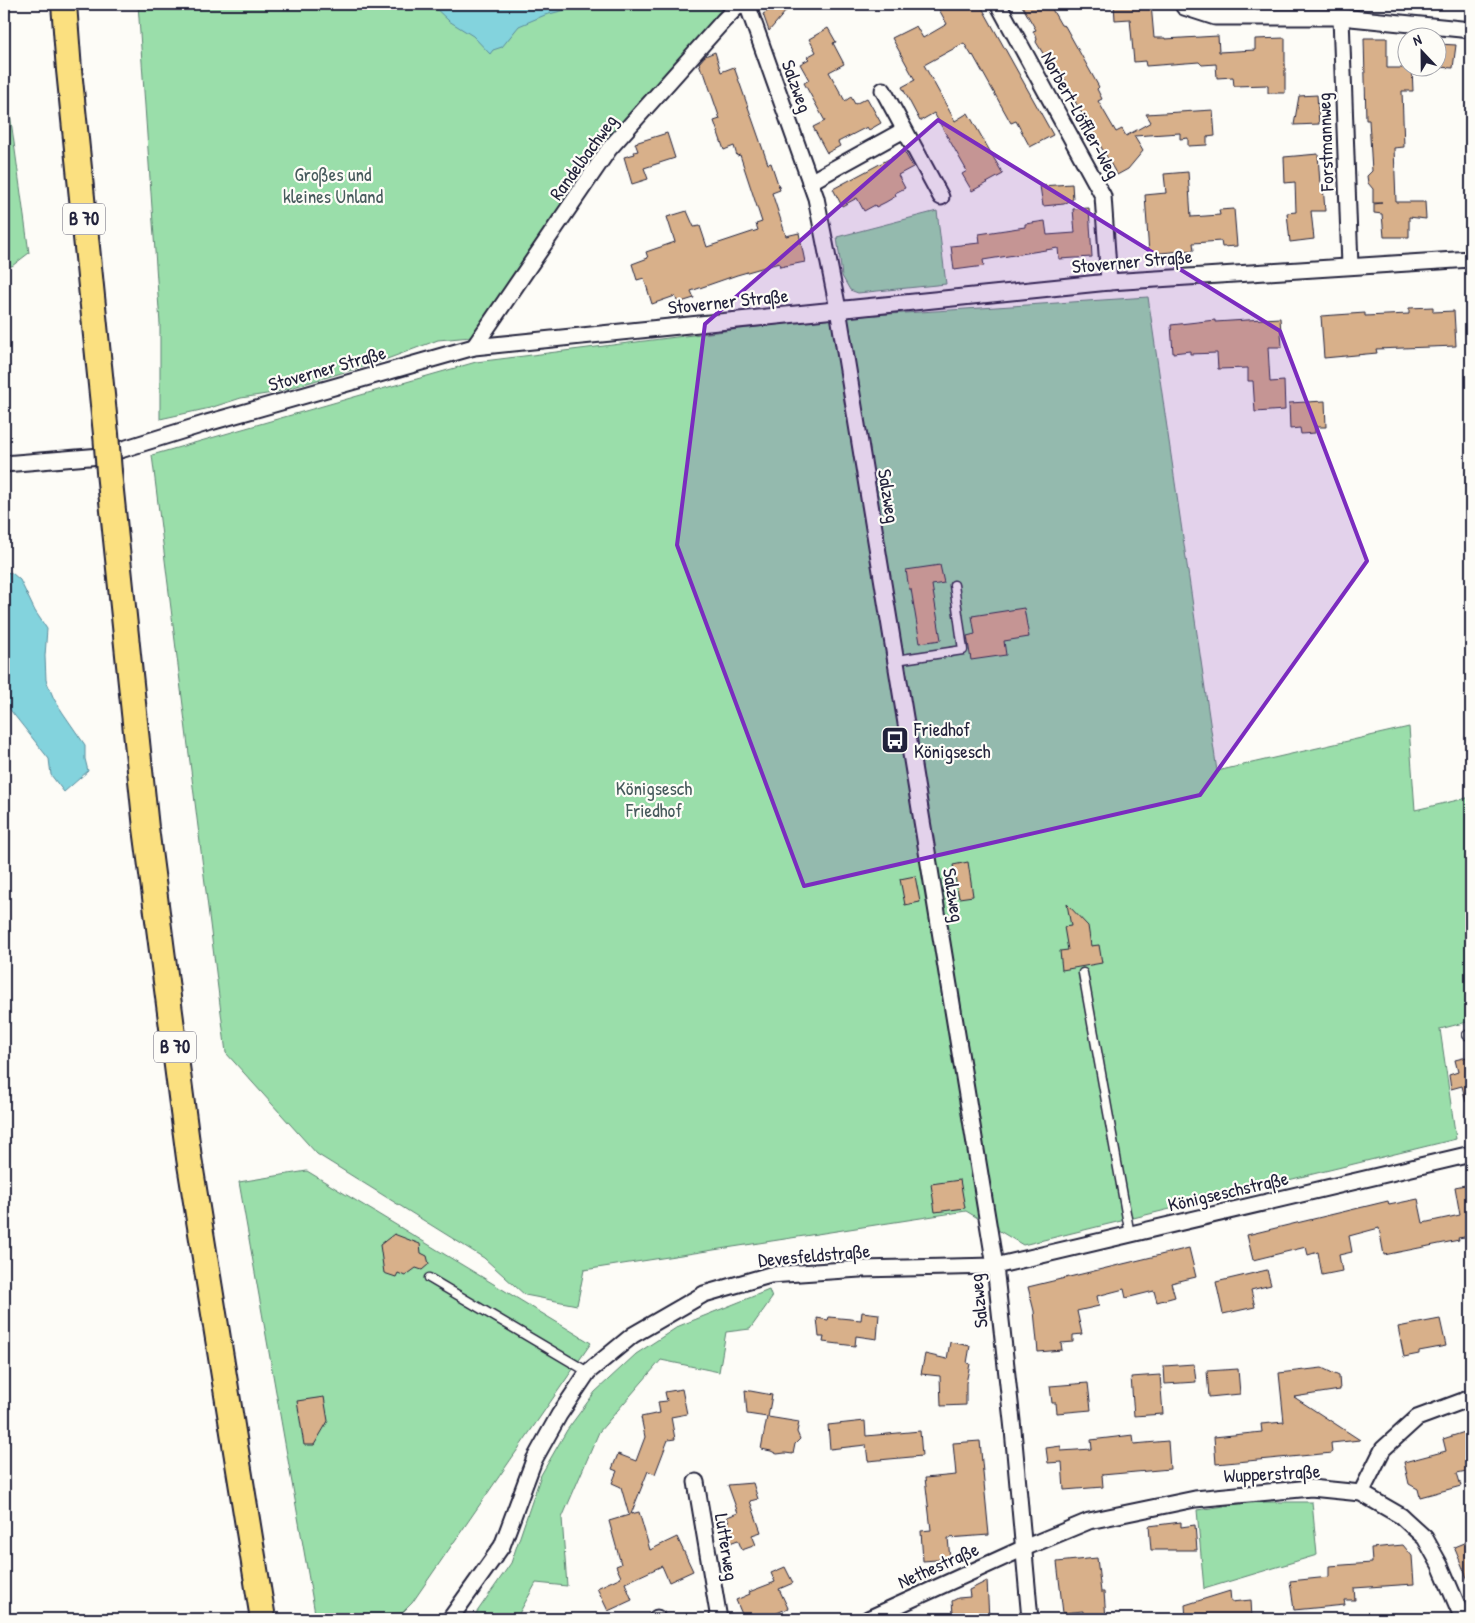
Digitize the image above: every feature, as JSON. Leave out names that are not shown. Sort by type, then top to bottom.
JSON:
[{"type":"highway","name":"B 70","points":[[64,4],[109,472],[146,828],[187,1138],[263,1619]]},
{"type":"street","name":"Randelbachweg","points":[[474,347],[610,149],[740,4]]},
{"type":"street","name":"Salzweg","points":[[747,4],[816,198],[838,310],[995,1266],[1030,1619]]},
{"type":"street","name":"Norbert-Löffler-Weg","points":[[998,4],[1103,196],[1110,282]]},
{"type":"street","points":[[1184,7],[1215,17],[1341,17],[1471,30]]},
{"type":"street","name":"Forstmannweg","points":[[1341,17],[1350,266]]},
{"type":"street","points":[[883,90],[941,197]]},
{"type":"street","points":[[810,182],[904,130]]},
{"type":"street","name":"Stoverner Straße","points":[[4,464],[101,456],[207,423],[474,347],[1110,282],[1471,259]]},
{"type":"street","name":"Königseschstraße","points":[[995,1266],[1471,1154]]},
{"type":"street","name":"Devesfeldstraße","points":[[450,1619],[502,1546],[534,1460],[559,1415],[588,1372],[633,1335],[704,1294],[770,1275],[860,1269],[995,1266]]},
{"type":"street","points":[[1361,1493],[1382,1449],[1417,1418],[1471,1398]]},
{"type":"street","name":"Lutterweg","points":[[696,1482],[718,1619]]},
{"type":"street","name":"Wupperstraße","points":[[1024,1548],[1089,1521],[1195,1499],[1311,1488],[1361,1493],[1401,1516],[1425,1538],[1440,1565],[1463,1619]]},
{"type":"street","name":"Nethestraße","points":[[868,1619],[1024,1548]]},
{"type":"lane","points":[[896,660],[962,650],[954,585]]},
{"type":"lane","points":[[1083,973],[1130,1235]]},
{"type":"lane","points":[[429,1278],[588,1372]]},
{"type":"highlighted area","points":[[938,120],[1280,331],[1367,561],[1200,795],[804,886],[677,545],[705,324]]},
{"type":"green space","name":"Großes und kleines Unland","points":[[138,4],[728,4],[732,11],[604,154],[482,336],[438,340],[379,362],[273,393],[241,398],[210,408],[160,419],[160,324]]},
{"type":"green space","points":[[4,69],[29,253],[12,266],[4,265]]},
{"type":"green space","points":[[937,211],[946,284],[858,293],[850,290],[842,276],[837,237]]},
{"type":"green space","name":"Königsesch Friedhof","points":[[1148,297],[1217,771],[1409,727],[1415,810],[1471,797],[1471,1021],[1440,1029],[1456,1139],[1023,1245],[966,1211],[584,1270],[577,1305],[525,1295],[484,1258],[317,1154],[226,1053],[152,455],[476,362],[829,318]]},
{"type":"green space","points":[[307,1171],[591,1343],[412,1603],[396,1619],[316,1619],[239,1182]]},
{"type":"green space","points":[[769,1290],[772,1298],[750,1329],[726,1332],[719,1372],[661,1360],[599,1432],[562,1518],[567,1586],[536,1583],[516,1619],[472,1619],[511,1563],[541,1475],[567,1430],[595,1392],[636,1354],[679,1326]]},
{"type":"green space","points":[[1252,1502],[1312,1502],[1317,1555],[1204,1589],[1197,1510]]},
{"type":"water","points":[[431,4],[581,4],[577,7],[545,15],[519,26],[502,47],[493,50],[490,54],[473,36],[449,21]]},
{"type":"water","points":[[4,572],[12,573],[20,580],[35,611],[47,629],[46,680],[54,699],[85,745],[85,759],[88,771],[64,792],[51,775],[49,759],[11,711],[4,699]]},
{"type":"building","points":[[780,4],[792,4],[769,31],[763,14]]},
{"type":"building","points":[[936,4],[980,4],[1053,135],[1030,147],[1016,121],[1011,123],[973,55],[964,43],[924,65],[955,121],[968,113],[1003,174],[972,191],[962,174],[967,171],[934,113],[920,121],[902,87],[915,80],[892,38],[916,26],[923,38],[947,24]]},
{"type":"building","points":[[1021,4],[1049,4],[1061,25],[1065,26],[1099,87],[1097,89],[1102,99],[1098,101],[1116,132],[1122,129],[1126,136],[1151,122],[1146,114],[1213,110],[1215,136],[1207,137],[1207,145],[1188,146],[1188,138],[1180,139],[1180,133],[1134,136],[1143,151],[1128,169],[1117,175],[1072,96],[1074,95],[1059,69],[1044,55],[1036,42],[1037,39],[1033,31],[1036,30]]},
{"type":"building","points":[[1114,4],[1151,4],[1154,38],[1218,36],[1219,52],[1255,50],[1255,39],[1285,38],[1285,93],[1268,93],[1268,85],[1234,86],[1233,77],[1217,78],[1216,64],[1202,65],[1199,62],[1146,66],[1145,61],[1134,62],[1130,19],[1115,20]]},
{"type":"building","points":[[828,28],[836,42],[833,43],[844,64],[829,72],[845,101],[851,97],[855,104],[867,98],[881,123],[869,130],[867,127],[838,142],[840,146],[827,153],[813,127],[825,121],[804,83],[809,80],[800,64],[816,52],[809,39]]},
{"type":"building","points":[[1364,38],[1387,38],[1387,68],[1398,68],[1398,78],[1412,78],[1413,91],[1402,91],[1404,147],[1394,148],[1396,202],[1425,202],[1426,219],[1409,217],[1409,237],[1384,237],[1382,214],[1374,213],[1374,204],[1382,203],[1373,203],[1373,189],[1368,183],[1367,176],[1372,171],[1369,120],[1366,120]]},
{"type":"building","points":[[1448,45],[1456,45],[1453,68],[1448,68]]},
{"type":"building","points":[[715,52],[721,72],[734,67],[768,164],[771,163],[780,190],[772,193],[786,236],[799,233],[805,262],[780,267],[779,263],[737,275],[691,291],[694,298],[678,303],[675,296],[652,304],[644,278],[637,280],[632,264],[648,258],[646,252],[675,242],[667,217],[687,211],[694,227],[700,226],[707,247],[758,230],[756,224],[762,222],[740,155],[737,156],[734,146],[724,150],[714,121],[720,119],[704,72],[702,72],[699,63],[705,56]]},
{"type":"building","points":[[1317,95],[1319,124],[1294,125],[1299,96]]},
{"type":"building","points":[[667,133],[675,158],[644,168],[648,179],[632,184],[624,157],[635,154],[634,152],[638,151],[635,143]]},
{"type":"building","points":[[904,151],[913,167],[898,175],[905,188],[895,193],[896,196],[864,211],[857,198],[842,206],[833,189]]},
{"type":"building","points":[[1318,154],[1320,185],[1323,185],[1325,211],[1311,211],[1314,239],[1290,242],[1287,213],[1296,212],[1295,182],[1285,183],[1284,157]]},
{"type":"building","points":[[1188,172],[1191,217],[1220,215],[1219,210],[1234,209],[1237,246],[1222,247],[1221,241],[1193,243],[1194,250],[1149,254],[1145,195],[1166,193],[1164,174]]},
{"type":"building","points":[[1072,184],[1073,199],[1064,204],[1043,206],[1040,186]]},
{"type":"building","points":[[1089,208],[1092,257],[1059,259],[1058,248],[983,260],[984,266],[954,270],[951,246],[980,243],[979,234],[1025,227],[1025,224],[1045,221],[1047,235],[1075,233],[1073,209]]},
{"type":"building","points":[[1433,307],[1433,312],[1454,311],[1456,346],[1376,349],[1377,353],[1324,358],[1321,316],[1365,313],[1365,316],[1409,314],[1409,308]]},
{"type":"building","points":[[1280,318],[1282,347],[1268,347],[1270,382],[1284,381],[1285,410],[1255,412],[1253,381],[1248,381],[1248,368],[1218,369],[1217,353],[1190,354],[1190,351],[1173,353],[1171,325],[1215,320],[1215,322]]},
{"type":"building","points":[[1325,401],[1326,427],[1315,427],[1315,433],[1301,434],[1300,428],[1290,429],[1289,403]]},
{"type":"building","points":[[940,565],[944,583],[932,585],[941,640],[920,643],[906,570]]},
{"type":"building","points":[[1024,608],[1029,637],[1004,641],[1006,655],[971,660],[967,636],[975,634],[972,616]]},
{"type":"building","points":[[968,862],[973,896],[959,898],[953,865]]},
{"type":"building","points":[[915,876],[920,902],[905,905],[900,879]]},
{"type":"building","points":[[1067,904],[1088,926],[1091,946],[1099,945],[1102,963],[1062,970],[1060,951],[1068,950],[1064,927],[1071,926]]},
{"type":"building","points":[[1471,1056],[1471,1102],[1466,1102],[1462,1086],[1451,1089],[1449,1075],[1458,1072],[1455,1060]]},
{"type":"building","points":[[960,1180],[965,1208],[935,1212],[931,1184]]},
{"type":"building","points":[[1470,1184],[1471,1236],[1384,1255],[1379,1228],[1349,1236],[1352,1252],[1339,1255],[1342,1271],[1322,1275],[1318,1252],[1308,1255],[1306,1247],[1253,1260],[1247,1235],[1388,1201],[1389,1205],[1418,1199],[1423,1223],[1460,1215],[1455,1187]]},
{"type":"building","points":[[394,1234],[420,1244],[421,1253],[427,1256],[429,1264],[422,1270],[416,1268],[405,1276],[398,1273],[396,1277],[384,1273],[380,1245]]},
{"type":"building","points":[[1189,1248],[1196,1277],[1171,1283],[1175,1297],[1157,1302],[1154,1291],[1126,1298],[1124,1289],[1097,1296],[1099,1306],[1077,1311],[1082,1334],[1073,1335],[1073,1342],[1061,1343],[1062,1350],[1038,1352],[1034,1311],[1028,1287]]},
{"type":"building","points":[[1267,1270],[1271,1285],[1251,1290],[1255,1307],[1223,1314],[1216,1282]]},
{"type":"building","points":[[862,1312],[879,1314],[877,1339],[856,1336],[855,1346],[823,1342],[824,1337],[819,1337],[817,1318],[828,1320],[829,1317],[861,1320]]},
{"type":"building","points":[[1440,1319],[1446,1346],[1419,1351],[1419,1354],[1404,1357],[1398,1327]]},
{"type":"building","points":[[950,1342],[970,1346],[967,1363],[970,1364],[966,1383],[966,1405],[941,1406],[940,1376],[921,1374],[925,1354],[947,1359]]},
{"type":"building","points":[[1194,1364],[1196,1382],[1165,1384],[1164,1366]]},
{"type":"building","points":[[1322,1368],[1339,1376],[1340,1390],[1294,1397],[1360,1440],[1331,1443],[1332,1453],[1216,1464],[1214,1437],[1262,1432],[1261,1424],[1284,1422],[1279,1373]]},
{"type":"building","points":[[1238,1369],[1240,1394],[1209,1397],[1207,1371]]},
{"type":"building","points":[[1160,1375],[1163,1414],[1134,1416],[1131,1377]]},
{"type":"building","points":[[1088,1383],[1091,1410],[1057,1413],[1056,1403],[1052,1403],[1050,1386]]},
{"type":"building","points":[[682,1389],[687,1414],[671,1417],[675,1439],[668,1440],[655,1474],[648,1471],[631,1514],[639,1512],[650,1550],[677,1537],[693,1571],[669,1582],[662,1566],[625,1583],[632,1600],[608,1611],[597,1588],[621,1577],[616,1566],[621,1564],[609,1521],[629,1515],[621,1487],[612,1483],[617,1471],[612,1469],[618,1454],[636,1461],[645,1437],[641,1417],[660,1413],[658,1402],[667,1401],[665,1392]]},
{"type":"building","points":[[745,1390],[772,1395],[768,1417],[799,1422],[797,1432],[800,1439],[795,1444],[793,1454],[777,1454],[761,1449],[767,1417],[747,1414]]},
{"type":"building","points":[[324,1397],[328,1421],[314,1445],[304,1445],[297,1401]]},
{"type":"building","points":[[865,1421],[866,1436],[920,1431],[922,1456],[868,1461],[866,1445],[830,1449],[828,1425]]},
{"type":"building","points":[[1471,1430],[1471,1470],[1457,1473],[1461,1486],[1420,1497],[1418,1489],[1409,1484],[1404,1462],[1446,1451],[1443,1439]]},
{"type":"building","points":[[1133,1435],[1134,1444],[1168,1441],[1170,1469],[1102,1475],[1103,1487],[1064,1490],[1062,1462],[1048,1463],[1046,1448],[1061,1446],[1061,1451],[1092,1449],[1091,1440]]},
{"type":"building","points":[[980,1441],[989,1535],[948,1538],[950,1559],[923,1561],[921,1531],[931,1530],[925,1478],[956,1475],[953,1443]]},
{"type":"building","points":[[753,1483],[758,1499],[750,1501],[761,1532],[752,1535],[756,1545],[742,1550],[738,1540],[727,1544],[721,1525],[729,1522],[727,1517],[738,1513],[728,1485]]},
{"type":"building","points":[[1181,1522],[1181,1527],[1195,1525],[1197,1550],[1151,1550],[1149,1526]]},
{"type":"building","points":[[1471,1540],[1471,1587],[1454,1547]]},
{"type":"building","points":[[1403,1545],[1412,1556],[1414,1584],[1354,1588],[1355,1600],[1344,1600],[1345,1605],[1294,1610],[1290,1581],[1329,1577],[1329,1566],[1372,1563],[1371,1548]]},
{"type":"building","points":[[1097,1558],[1101,1592],[1104,1592],[1106,1619],[1083,1619],[1083,1611],[1063,1613],[1057,1562]]},
{"type":"building","points":[[785,1567],[793,1583],[779,1589],[788,1608],[764,1619],[744,1619],[736,1600],[750,1594],[749,1592],[775,1582],[771,1573]]},
{"type":"building","points":[[987,1581],[989,1619],[964,1619],[964,1613],[953,1614],[952,1601],[958,1598],[970,1597],[969,1590]]},
{"type":"building","points":[[1230,1591],[1231,1602],[1251,1600],[1252,1619],[1186,1619],[1185,1605]]},
{"type":"place","name":"Friedhof Königsesch","points":[[895,740]]}]
